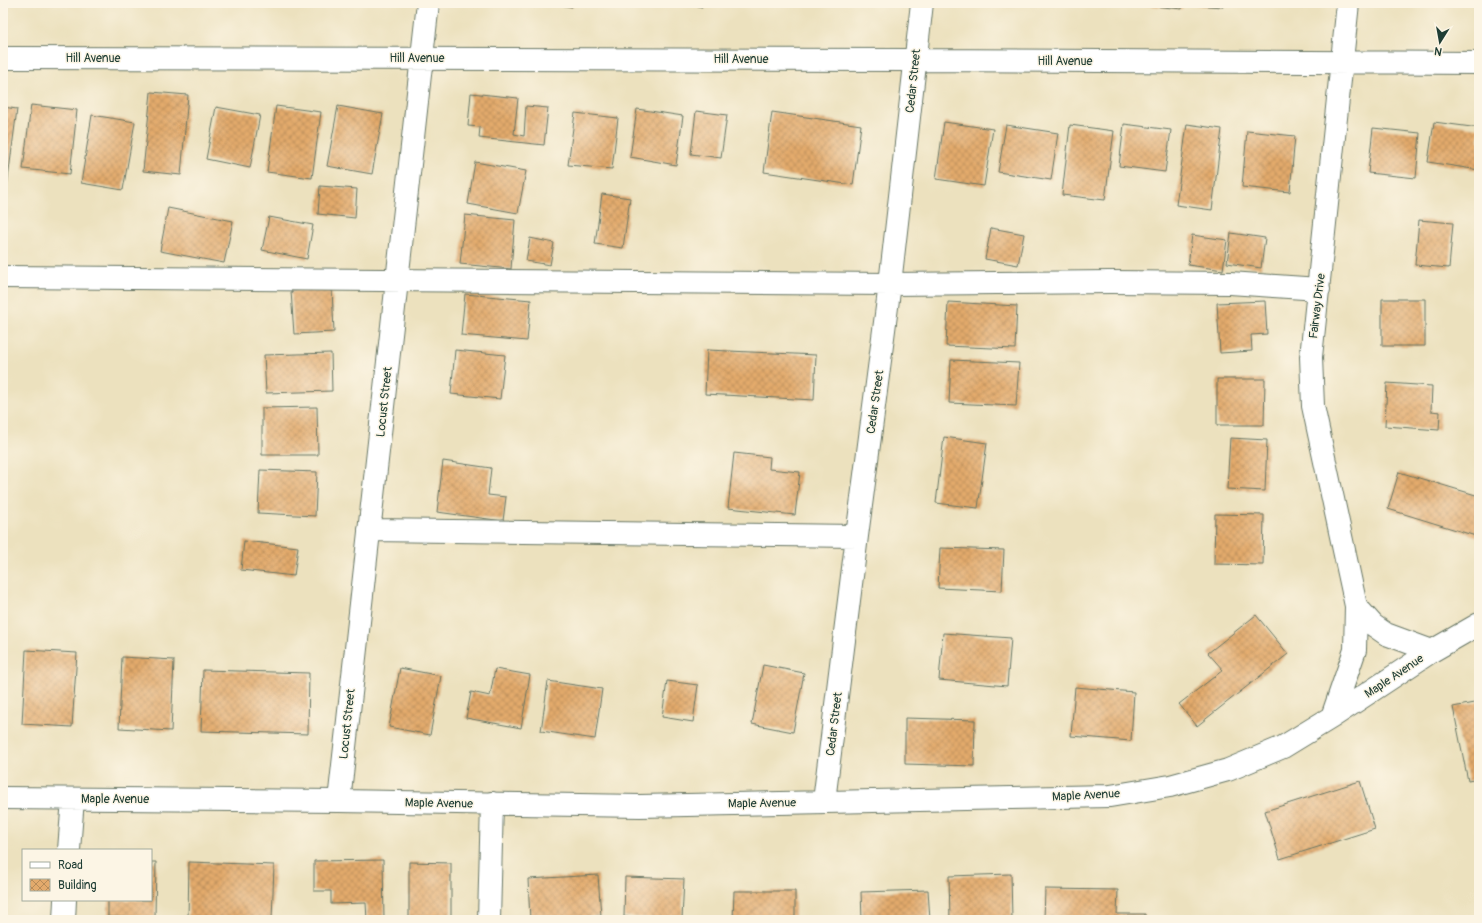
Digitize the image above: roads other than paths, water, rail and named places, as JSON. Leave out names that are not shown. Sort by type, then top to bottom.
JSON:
[{"type":"street","name":"Locust Street","points":[[339,801],[428,3]]},
{"type":"street","name":"Cedar Street","points":[[824,801],[856,536],[890,284],[922,3]]},
{"type":"street","name":"Fairway Drive","points":[[1332,717],[1355,650],[1356,606],[1313,406],[1311,357],[1348,3]]},
{"type":"street","name":"Hill Avenue","points":[[3,58],[422,58],[1479,63]]},
{"type":"street","points":[[3,277],[890,284],[1111,282],[1230,283],[1319,289]]},
{"type":"street","points":[[369,530],[856,536]]},
{"type":"street","name":"Fairway Drive","points":[[1356,606],[1373,625],[1386,634],[1432,651]]},
{"type":"street","name":"Maple Avenue","points":[[3,798],[339,801],[640,806],[1110,796],[1170,786],[1228,770],[1283,747],[1332,717],[1432,651],[1479,624]]},
{"type":"street","points":[[69,849],[72,799]]},
{"type":"street","points":[[489,920],[492,803]]},
{"type":"street","points":[[64,920],[66,901]]}]
